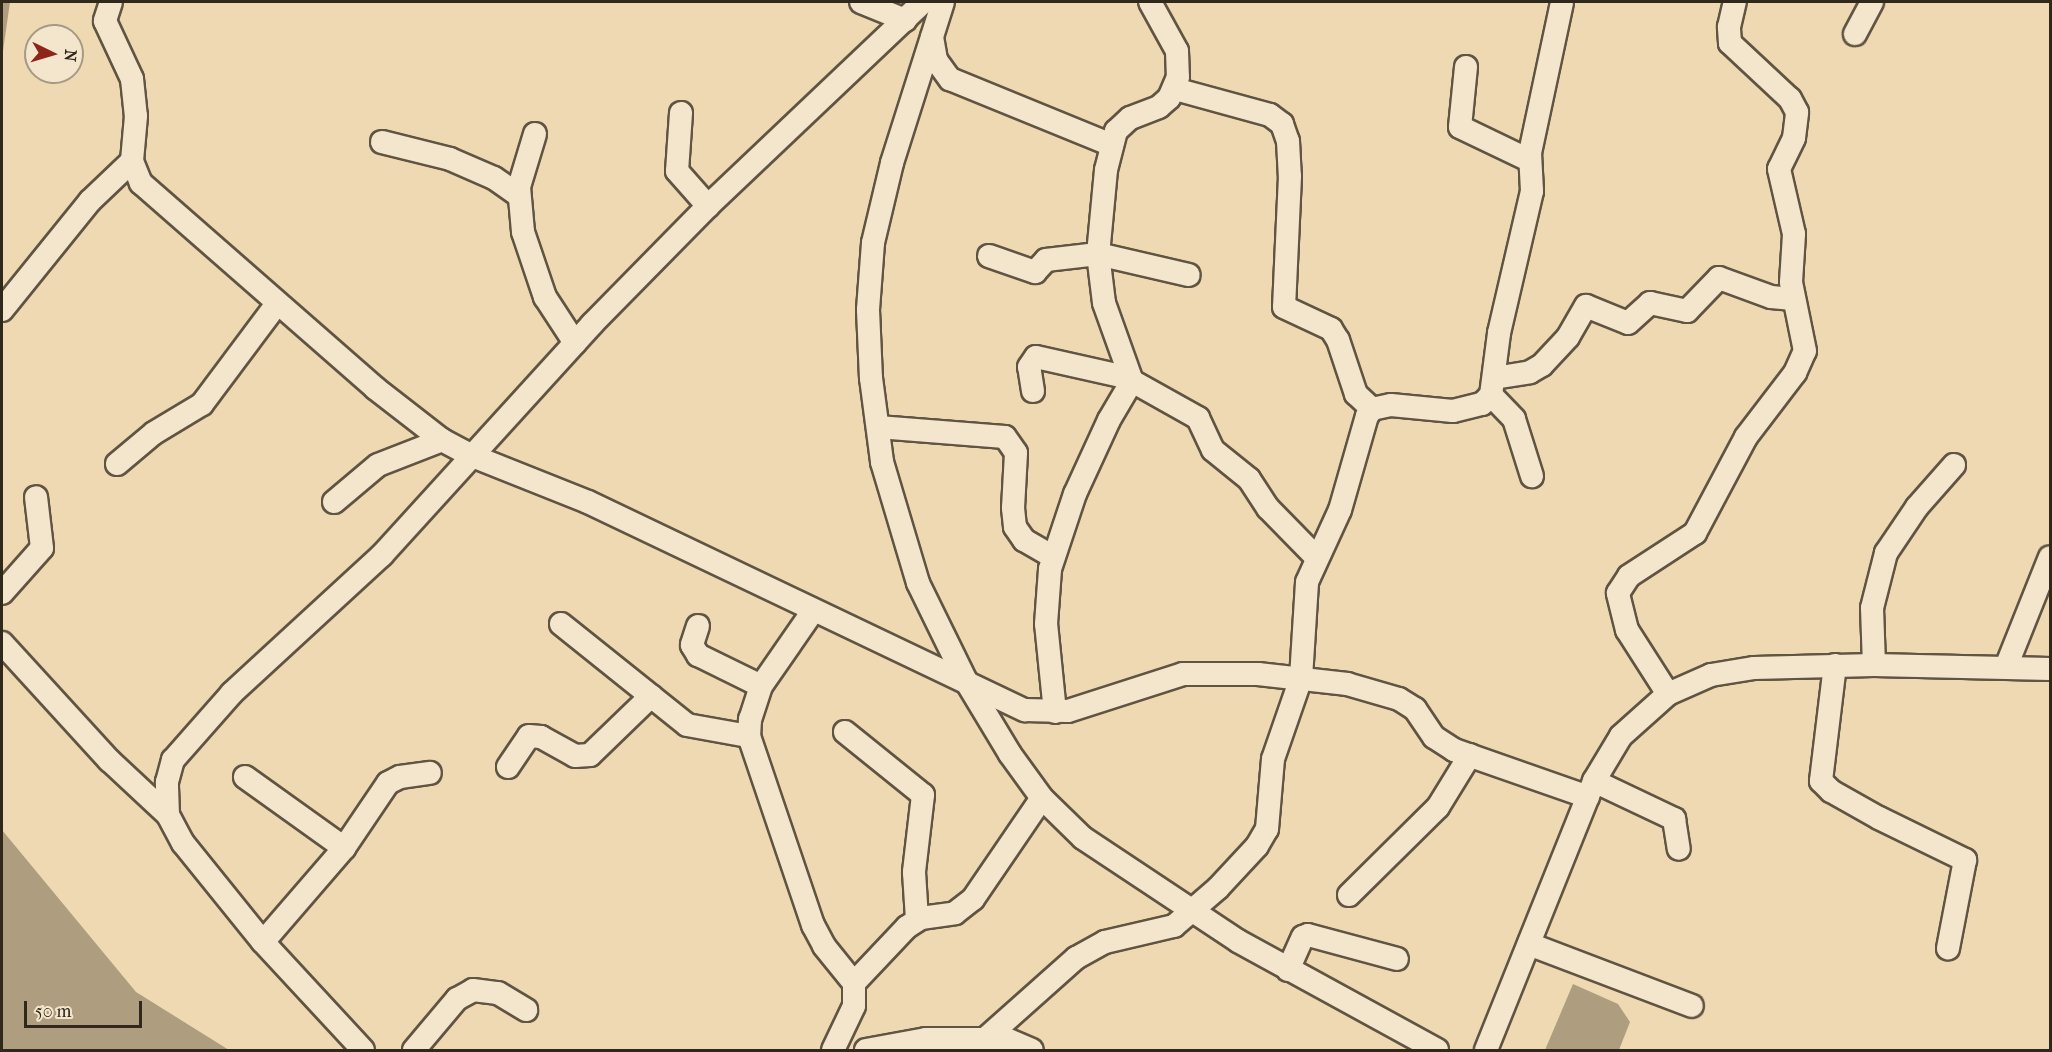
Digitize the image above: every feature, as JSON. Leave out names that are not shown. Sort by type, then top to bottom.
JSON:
[{"type":"street","points":[[111,2],[105,21],[109,35],[132,79],[136,116],[132,161],[141,183],[154,198],[276,305],[442,440],[470,456],[588,502],[1025,710],[1055,712],[1183,674],[1301,678],[1357,686],[1399,699],[1414,710],[1443,744],[1470,755],[1591,789],[1674,819],[1679,849]]},
{"type":"street","points":[[861,2],[904,20]]},
{"type":"street","points":[[168,815],[169,770],[183,745],[269,656],[382,555],[575,343],[708,206],[923,2]]},
{"type":"street","points":[[943,2],[892,163],[873,243],[868,310],[878,427],[902,536],[918,583],[966,681],[1042,798],[1083,838],[1191,911],[1288,970],[1437,1050]]},
{"type":"street","points":[[1055,712],[1046,624],[1047,592],[1054,556],[1075,494],[1109,420],[1131,380],[1104,303],[1098,254],[1112,145],[1122,123],[1160,107],[1175,89],[1177,51],[1150,2]]},
{"type":"street","points":[[1372,409],[1391,405],[1453,411],[1482,404],[1493,386],[1499,333],[1530,200],[1529,160],[1562,2]]},
{"type":"street","points":[[1668,694],[1627,630],[1618,593],[1629,576],[1695,533],[1746,437],[1802,362],[1805,341],[1793,299],[1794,234],[1779,169],[1794,138],[1797,112],[1790,99],[1730,43],[1729,27],[1735,2]]},
{"type":"street","points":[[1855,34],[1872,2]]},
{"type":"street","points":[[932,38],[936,60],[950,80],[1112,145]]},
{"type":"street","points":[[1466,67],[1460,128],[1529,160]]},
{"type":"street","points":[[1175,89],[1270,115],[1282,124],[1288,141],[1290,176],[1284,307],[1330,329],[1338,340],[1356,394],[1372,409]]},
{"type":"street","points":[[681,113],[677,171],[708,206]]},
{"type":"street","points":[[535,134],[518,195],[531,264],[545,297],[575,343]]},
{"type":"street","points":[[382,142],[450,159],[494,178],[518,195]]},
{"type":"street","points":[[2,310],[90,201],[132,161]]},
{"type":"street","points":[[989,256],[1035,272],[1046,260],[1098,254],[1189,275]]},
{"type":"street","points":[[1493,386],[1542,365],[1568,337],[1586,306],[1628,323],[1650,303],[1687,311],[1719,278],[1772,297],[1793,299]]},
{"type":"street","points":[[117,465],[154,433],[202,404],[276,305]]},
{"type":"street","points":[[1033,392],[1028,373],[1030,361],[1036,357],[1131,380],[1198,418],[1213,450],[1249,479],[1268,508],[1317,558]]},
{"type":"street","points":[[1493,386],[1514,419],[1532,476]]},
{"type":"street","points":[[989,1043],[1076,958],[1105,942],[1164,932],[1191,911],[1257,846],[1267,829],[1273,759],[1301,678],[1304,596],[1317,558],[1337,518],[1364,427],[1372,409]]},
{"type":"street","points":[[878,427],[1005,437],[1016,453],[1012,508],[1015,527],[1024,540],[1054,556]]},
{"type":"street","points":[[334,502],[378,465],[442,440]]},
{"type":"street","points":[[1874,665],[1872,608],[1886,553],[1917,507],[1954,465]]},
{"type":"street","points":[[2,593],[42,548],[36,496]]},
{"type":"street","points":[[2006,668],[2050,557]]},
{"type":"street","points":[[813,610],[761,686],[750,720],[749,736],[813,925],[824,946],[854,983],[854,1006],[833,1050]]},
{"type":"street","points":[[561,624],[687,725],[749,736]]},
{"type":"street","points":[[698,626],[692,645],[698,655],[761,686]]},
{"type":"street","points":[[2,643],[109,760],[168,815],[183,843],[264,942],[363,1050]]},
{"type":"street","points":[[1835,665],[1821,781],[1831,791],[1879,818],[1965,860],[1948,948]]},
{"type":"street","points":[[1486,1050],[1591,789],[1621,736],[1668,694],[1711,675],[1754,668],[1874,665],[2050,669]]},
{"type":"street","points":[[508,767],[529,736],[541,737],[575,756],[590,755],[651,696]]},
{"type":"street","points":[[845,732],[923,795],[914,872],[917,920]]},
{"type":"street","points":[[1349,895],[1438,807],[1470,755]]},
{"type":"street","points":[[264,942],[344,848],[388,783],[400,777],[430,774]]},
{"type":"street","points":[[245,777],[344,848]]},
{"type":"street","points":[[854,983],[917,920],[955,913],[973,898],[1042,798]]},
{"type":"street","points":[[1288,970],[1303,938],[1308,935],[1397,959]]},
{"type":"street","points":[[1529,944],[1692,1006]]},
{"type":"street","points":[[414,1050],[457,999],[472,990],[498,993],[526,1010]]},
{"type":"street","points":[[866,1050],[926,1039],[989,1043],[1006,1039],[1032,1050]]},
{"type":"shaded area","points":[[2,2],[10,2],[2,58]]},
{"type":"shaded area","points":[[2,830],[136,992],[229,1050],[2,1050]]},
{"type":"shaded area","points":[[1573,984],[1618,1004],[1630,1022],[1619,1050],[1545,1050]]}]
